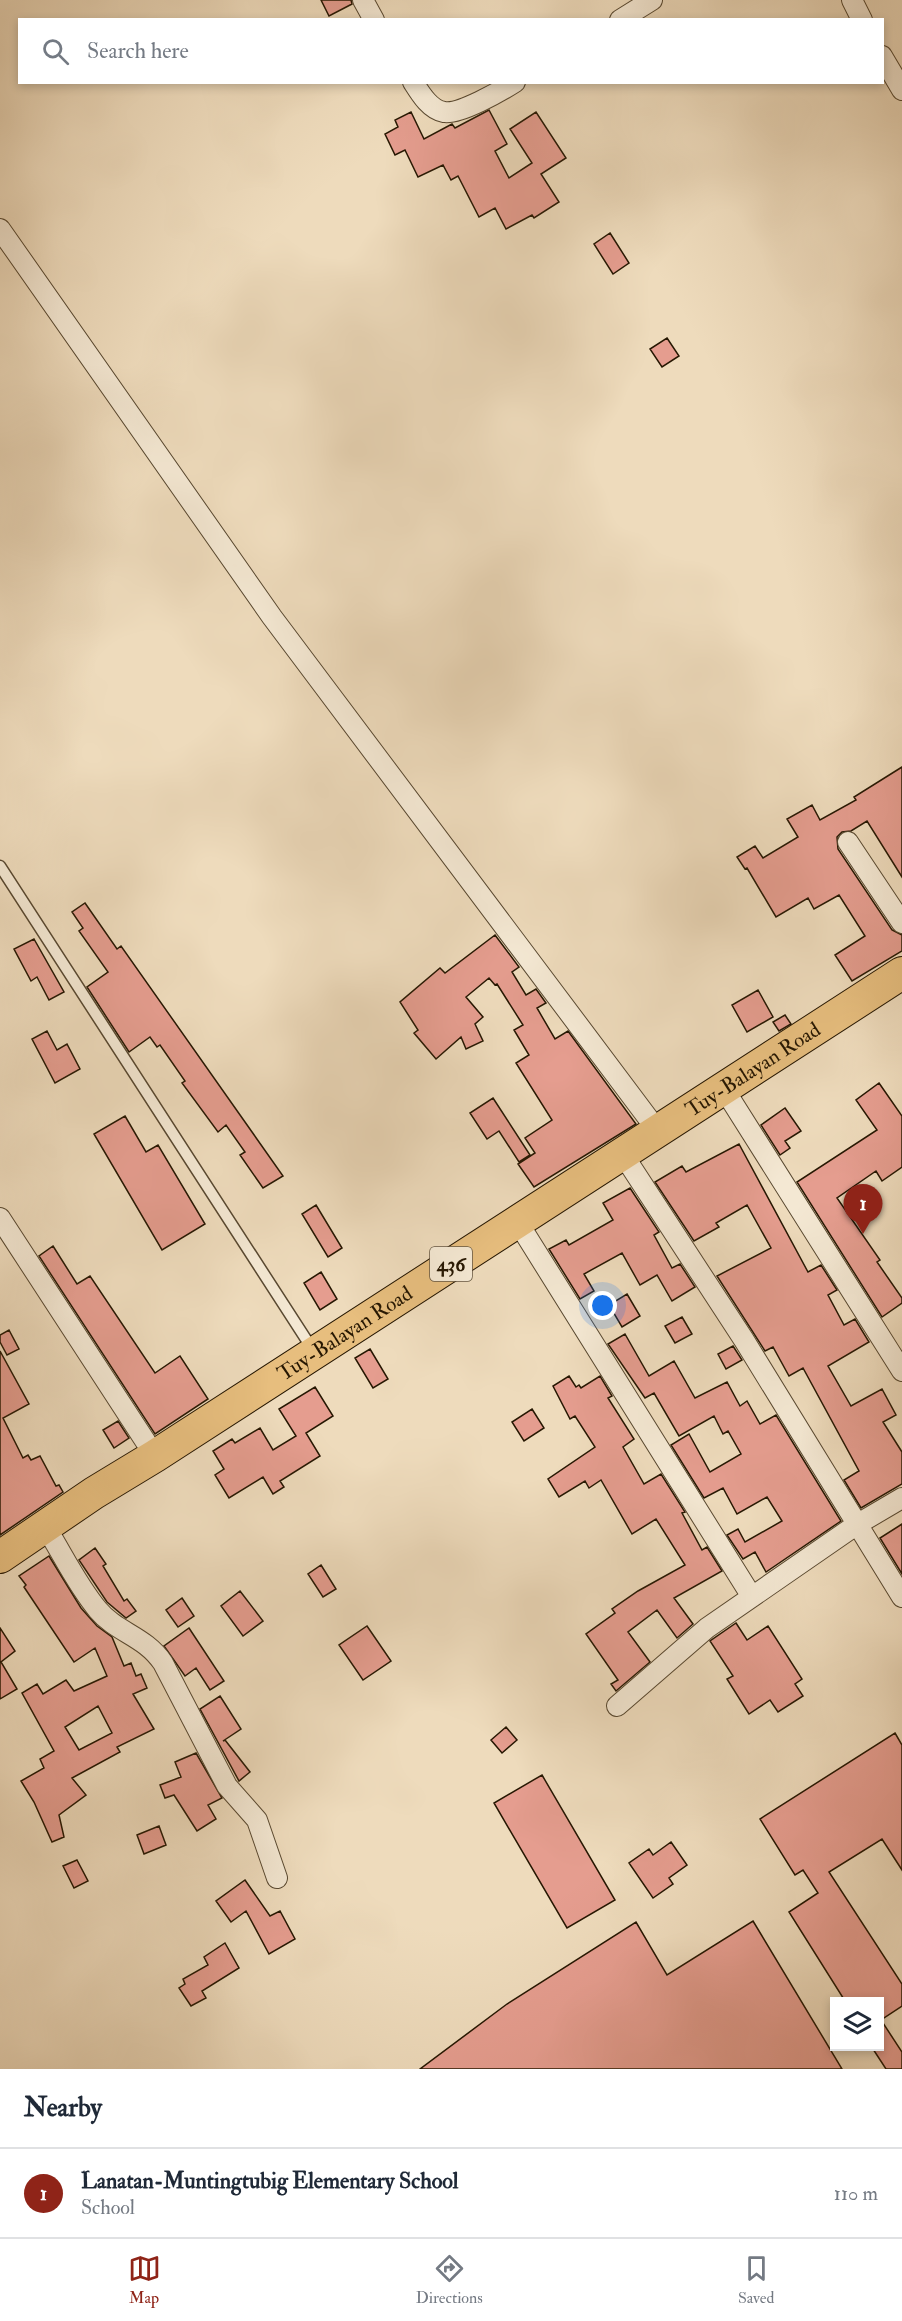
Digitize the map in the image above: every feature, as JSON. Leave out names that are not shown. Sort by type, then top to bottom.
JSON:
[{"type":"main road","name":"Tuy-Balayan Road","points":[[0,1557],[902,973]]},
{"type":"street","points":[[363,0],[373,18]]},
{"type":"street","points":[[623,18],[652,0]]},
{"type":"street","points":[[852,0],[861,18]]},
{"type":"street","points":[[884,59],[902,90]]},
{"type":"street","points":[[414,84],[430,105],[443,112],[455,111],[511,84]]},
{"type":"street","points":[[0,229],[272,617],[657,1130]]},
{"type":"street","points":[[848,842],[902,923]]},
{"type":"street","points":[[724,1089],[902,1371]]},
{"type":"street","points":[[622,1153],[744,1340],[856,1526],[902,1597]]},
{"type":"street","points":[[0,1218],[155,1456]]},
{"type":"street","points":[[517,1221],[752,1597]]},
{"type":"street","points":[[617,1706],[707,1628],[856,1526],[902,1498]]},
{"type":"street","points":[[45,1526],[98,1609],[110,1621],[153,1648],[163,1663],[227,1786],[257,1820],[277,1878]]},
{"type":"lane","points":[[0,866],[315,1353]]},
{"type":"building","points":[[321,0],[351,0],[352,4],[329,16]]},
{"type":"building","points":[[489,110],[507,144],[495,151],[509,178],[532,163],[510,129],[536,112],[566,158],[541,174],[559,202],[534,218],[532,215],[506,229],[495,208],[479,217],[458,176],[451,180],[443,165],[418,177],[405,150],[395,155],[385,134],[398,127],[395,120],[411,112],[424,139],[452,124],[455,128]]},
{"type":"building","points":[[610,233],[629,263],[613,274],[594,244]]},
{"type":"building","points":[[667,338],[679,356],[662,367],[650,349]]},
{"type":"building","points":[[902,767],[902,877],[867,821],[851,831],[842,832],[837,837],[838,849],[892,930],[902,935],[902,951],[852,981],[835,955],[865,936],[839,895],[814,909],[808,898],[776,917],[747,868],[745,869],[737,857],[755,846],[763,858],[798,837],[787,819],[812,805],[820,820],[856,800],[854,797]]},
{"type":"building","points":[[85,903],[117,949],[121,946],[283,1176],[263,1188],[240,1155],[245,1152],[226,1125],[218,1132],[182,1083],[185,1081],[160,1045],[157,1047],[150,1037],[129,1052],[87,987],[108,972],[79,931],[83,928],[72,912]]},
{"type":"building","points":[[495,935],[519,967],[512,972],[526,995],[536,989],[546,1003],[537,1008],[555,1039],[568,1031],[636,1124],[534,1187],[518,1164],[535,1153],[525,1138],[552,1120],[516,1063],[529,1055],[514,1030],[523,1025],[497,984],[495,985],[489,978],[466,997],[483,1017],[475,1024],[483,1041],[466,1049],[461,1037],[436,1059],[414,1033],[418,1030],[400,1002],[440,968],[445,973]]},
{"type":"building","points":[[34,939],[64,992],[49,1000],[37,977],[31,981],[14,949]]},
{"type":"building","points":[[758,990],[773,1017],[747,1032],[732,1005]]},
{"type":"building","points":[[785,1015],[791,1024],[779,1031],[773,1022]]},
{"type":"building","points":[[47,1031],[57,1050],[67,1044],[80,1069],[55,1083],[32,1039]]},
{"type":"building","points":[[879,1083],[902,1116],[902,1167],[882,1181],[876,1171],[837,1198],[880,1260],[877,1262],[902,1298],[902,1303],[882,1317],[797,1182],[877,1130],[856,1100]]},
{"type":"building","points":[[493,1098],[530,1155],[519,1162],[499,1131],[487,1139],[470,1113]]},
{"type":"building","points":[[785,1108],[801,1131],[785,1141],[790,1148],[780,1155],[761,1125]]},
{"type":"building","points":[[125,1116],[146,1152],[158,1145],[205,1224],[162,1250],[94,1134]]},
{"type":"building","points":[[739,1144],[808,1272],[821,1265],[837,1290],[828,1295],[844,1325],[855,1319],[869,1342],[828,1366],[851,1406],[882,1389],[896,1415],[883,1422],[902,1452],[902,1484],[861,1508],[844,1480],[859,1471],[803,1368],[789,1376],[773,1347],[765,1351],[717,1276],[771,1248],[747,1205],[716,1223],[719,1227],[694,1241],[655,1182],[682,1166],[686,1172]]},
{"type":"building","points":[[630,1188],[659,1232],[654,1235],[672,1268],[680,1264],[695,1287],[672,1301],[657,1275],[640,1285],[622,1253],[584,1274],[594,1291],[580,1299],[549,1249],[566,1240],[569,1245],[613,1220],[603,1203]]},
{"type":"building","points":[[316,1205],[342,1248],[328,1257],[302,1214]]},
{"type":"building","points":[[53,1246],[77,1284],[90,1276],[155,1373],[180,1356],[208,1399],[155,1434],[39,1256]]},
{"type":"building","points":[[321,1272],[337,1299],[320,1310],[304,1283]]},
{"type":"building","points":[[627,1294],[640,1316],[622,1327],[609,1305]]},
{"type":"building","points":[[682,1317],[692,1334],[675,1343],[665,1326]]},
{"type":"building","points":[[9,1330],[19,1349],[7,1355],[0,1342],[0,1335]]},
{"type":"building","points":[[625,1334],[649,1376],[674,1361],[695,1398],[727,1382],[740,1406],[747,1401],[760,1424],[776,1415],[841,1521],[766,1572],[755,1552],[743,1559],[727,1535],[738,1529],[745,1542],[782,1521],[767,1497],[737,1514],[723,1488],[704,1498],[671,1445],[689,1434],[710,1472],[741,1454],[728,1431],[723,1434],[714,1416],[679,1436],[654,1393],[645,1398],[608,1344]]},
{"type":"building","points":[[733,1346],[742,1360],[726,1369],[718,1354]]},
{"type":"building","points":[[370,1349],[388,1379],[373,1388],[355,1358]]},
{"type":"building","points":[[0,1351],[29,1404],[3,1418],[23,1458],[28,1455],[31,1460],[40,1456],[56,1486],[59,1485],[63,1492],[0,1535]]},
{"type":"building","points":[[569,1376],[576,1387],[579,1385],[581,1388],[600,1376],[612,1396],[608,1398],[634,1439],[623,1447],[644,1484],[661,1474],[685,1512],[682,1513],[702,1550],[707,1547],[722,1571],[674,1598],[693,1624],[677,1638],[657,1610],[628,1632],[650,1662],[616,1691],[611,1684],[618,1680],[586,1634],[615,1613],[612,1609],[638,1591],[685,1565],[656,1519],[632,1534],[601,1480],[589,1488],[585,1481],[559,1497],[548,1479],[595,1447],[575,1416],[570,1419],[553,1386]]},
{"type":"building","points":[[315,1387],[333,1416],[306,1433],[320,1456],[280,1481],[284,1487],[273,1494],[263,1477],[229,1498],[215,1475],[224,1469],[213,1451],[232,1439],[235,1443],[260,1428],[273,1450],[296,1436],[279,1409]]},
{"type":"building","points":[[532,1409],[544,1428],[524,1441],[512,1422]]},
{"type":"building","points":[[118,1421],[129,1438],[114,1448],[103,1430]]},
{"type":"building","points":[[902,1524],[902,1574],[880,1538]]},
{"type":"building","points":[[95,1548],[106,1564],[103,1566],[124,1601],[127,1599],[136,1611],[126,1618],[107,1602],[79,1560]]},
{"type":"building","points":[[49,1556],[81,1608],[97,1626],[112,1637],[124,1666],[131,1663],[136,1676],[141,1674],[147,1688],[133,1694],[154,1729],[117,1747],[120,1752],[72,1778],[86,1795],[59,1815],[64,1837],[52,1842],[34,1802],[21,1781],[44,1768],[40,1759],[54,1751],[22,1693],[37,1684],[43,1694],[66,1680],[74,1691],[107,1676],[95,1648],[74,1662],[19,1576]],"holes":[[[98,1706],[112,1733],[79,1750],[65,1727]]]},
{"type":"building","points":[[321,1565],[336,1589],[323,1597],[308,1574]]},
{"type":"building","points":[[240,1591],[263,1621],[243,1636],[221,1606]]},
{"type":"building","points":[[182,1598],[194,1616],[178,1627],[166,1610]]},
{"type":"building","points":[[736,1623],[747,1640],[768,1626],[802,1679],[795,1684],[803,1696],[778,1712],[770,1700],[749,1714],[727,1679],[733,1676],[710,1641]]},
{"type":"building","points":[[367,1626],[391,1661],[363,1680],[339,1645]]},
{"type":"building","points":[[0,1628],[15,1651],[1,1662],[17,1689],[0,1699]]},
{"type":"building","points":[[189,1628],[224,1681],[210,1690],[196,1668],[185,1676],[164,1646]]},
{"type":"building","points":[[220,1696],[241,1729],[223,1741],[225,1740],[250,1772],[239,1781],[200,1709]]},
{"type":"building","points":[[506,1727],[517,1740],[502,1753],[491,1740]]},
{"type":"building","points":[[895,1733],[902,1745],[902,1870],[882,1839],[829,1872],[902,1984],[902,2006],[884,2018],[884,1997],[842,1997],[789,1912],[818,1893],[803,1870],[795,1875],[760,1819]]},
{"type":"building","points":[[196,1753],[222,1798],[208,1805],[216,1819],[197,1831],[174,1795],[165,1798],[160,1785],[181,1777],[175,1762]]},
{"type":"building","points":[[542,1775],[615,1900],[567,1928],[494,1803]]},
{"type":"building","points":[[159,1826],[166,1845],[144,1854],[137,1835]]},
{"type":"building","points":[[671,1842],[687,1865],[669,1878],[673,1884],[653,1898],[629,1863],[649,1849],[653,1855]]},
{"type":"building","points":[[77,1860],[88,1881],[74,1888],[63,1866]]},
{"type":"building","points":[[245,1880],[270,1916],[280,1911],[295,1939],[269,1954],[246,1911],[231,1922],[216,1901]]},
{"type":"building","points":[[753,1921],[842,2069],[420,2069],[507,2004],[636,1922],[667,1975]]},
{"type":"building","points":[[225,1943],[239,1968],[202,1991],[206,1998],[191,2006],[179,1988],[185,1984],[183,1979],[208,1965],[204,1957]]},
{"type":"building","points":[[884,2025],[902,2052],[902,2069],[886,2069],[874,2051],[884,2051]]},
{"type":"place","name":"Lanatan-Muntingtubig Elementary School","points":[[863,1234]]}]
